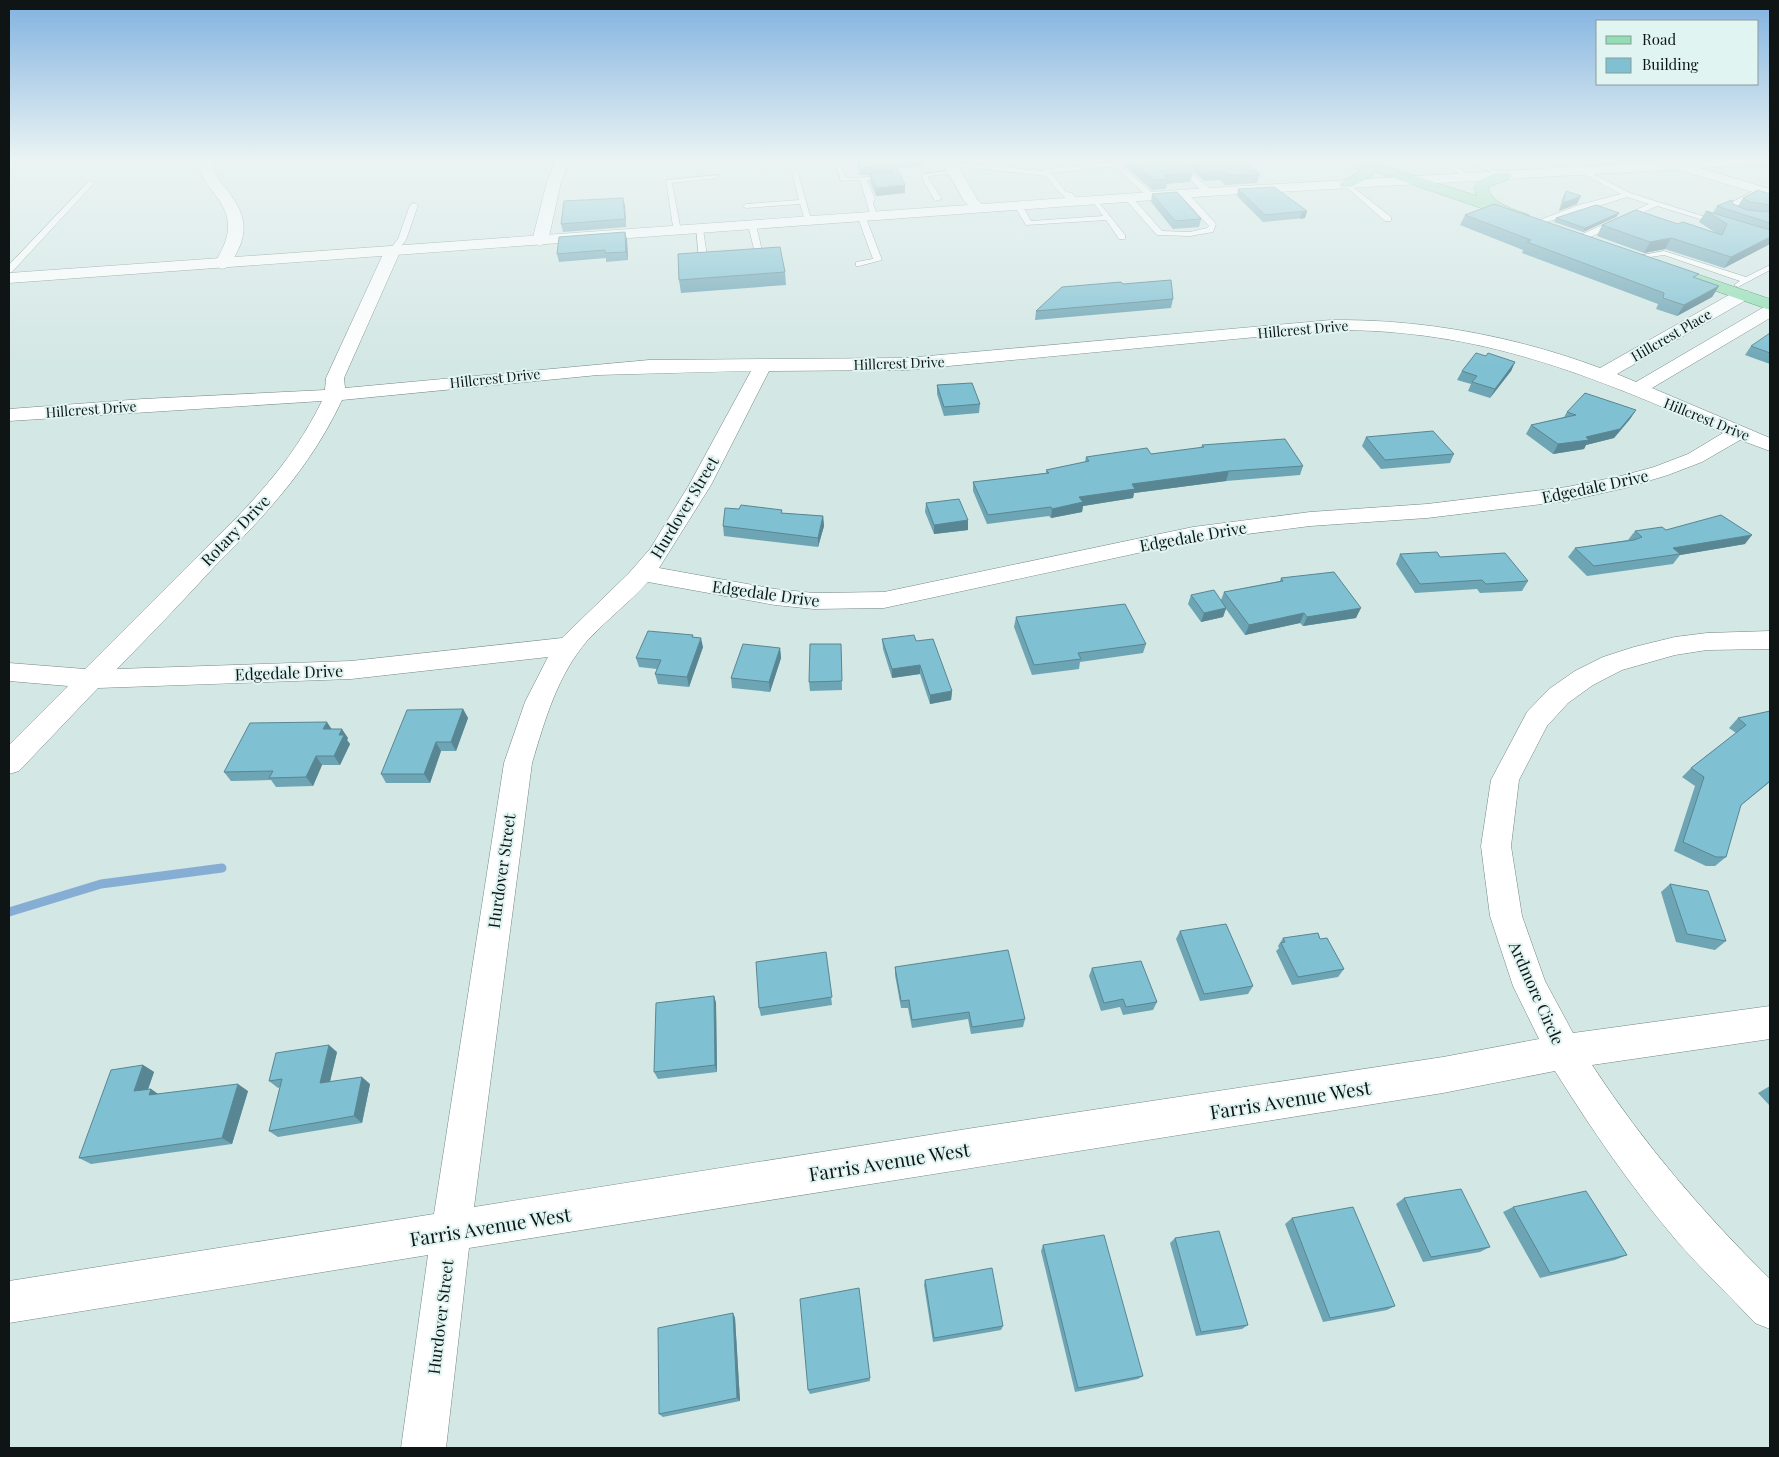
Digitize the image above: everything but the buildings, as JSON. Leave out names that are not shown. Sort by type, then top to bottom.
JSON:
[{"type":"main road","points":[[1552,228],[1598,244]]},
{"type":"main road","points":[[1617,251],[1739,288],[1770,305]]},
{"type":"street","points":[[222,264],[238,234],[239,228]]},
{"type":"street","points":[[540,241],[543,228]]},
{"type":"street","points":[[9,278],[717,228]]},
{"type":"street","name":"Rotary Drive","points":[[9,763],[262,505],[295,465],[316,434],[336,395],[335,378],[392,252]]},
{"type":"street","name":"Hillcrest Place","points":[[1600,376],[1739,288]]},
{"type":"street","name":"Hillcrest Place","points":[[1636,390],[1770,310]]},
{"type":"street","name":"Hillcrest Drive","points":[[9,415],[143,405],[336,395],[598,369],[896,364],[952,361],[1331,325],[1365,324],[1408,327],[1467,335],[1524,349],[1636,390],[1770,445]]},
{"type":"street","name":"Hurdover Street","points":[[424,1448],[451,1232],[518,763],[535,710],[551,674],[569,646],[642,573],[670,535],[763,365]]},
{"type":"street","name":"Edgedale Drive","points":[[642,573],[775,597],[823,601],[884,600],[1202,533],[1310,519],[1495,504],[1567,494],[1662,472],[1695,458],[1739,432]]},
{"type":"street","name":"Ardmore Circle","points":[[1770,640],[1713,641],[1671,647],[1634,657],[1600,670],[1570,688],[1544,710],[1524,736],[1508,766],[1499,802],[1496,842],[1500,887],[1512,937],[1533,992],[1563,1052],[1618,1137],[1691,1228],[1770,1308]]},
{"type":"street","name":"Edgedale Drive","points":[[9,672],[92,679],[351,670],[569,646]]},
{"type":"street","name":"Farris Avenue West","points":[[9,1302],[973,1147],[1443,1075],[1563,1052],[1770,1022]]},
{"type":"lane","points":[[9,270],[48,228]]},
{"type":"lane","points":[[392,252],[402,240],[406,228]]},
{"type":"lane","points":[[743,258],[759,255],[752,228]]},
{"type":"lane","points":[[859,264],[878,260],[871,228]]},
{"type":"lane","points":[[1115,228],[1122,237]]},
{"type":"lane","points":[[1154,228],[1160,233],[1190,234],[1210,230],[1212,228]]},
{"type":"lane","points":[[1568,233],[1583,228]]},
{"type":"lane","points":[[699,229],[704,260],[725,259]]},
{"type":"lane","points":[[1739,288],[1770,267]]},
{"type":"waterway","points":[[9,912],[101,884],[222,868]]}]
